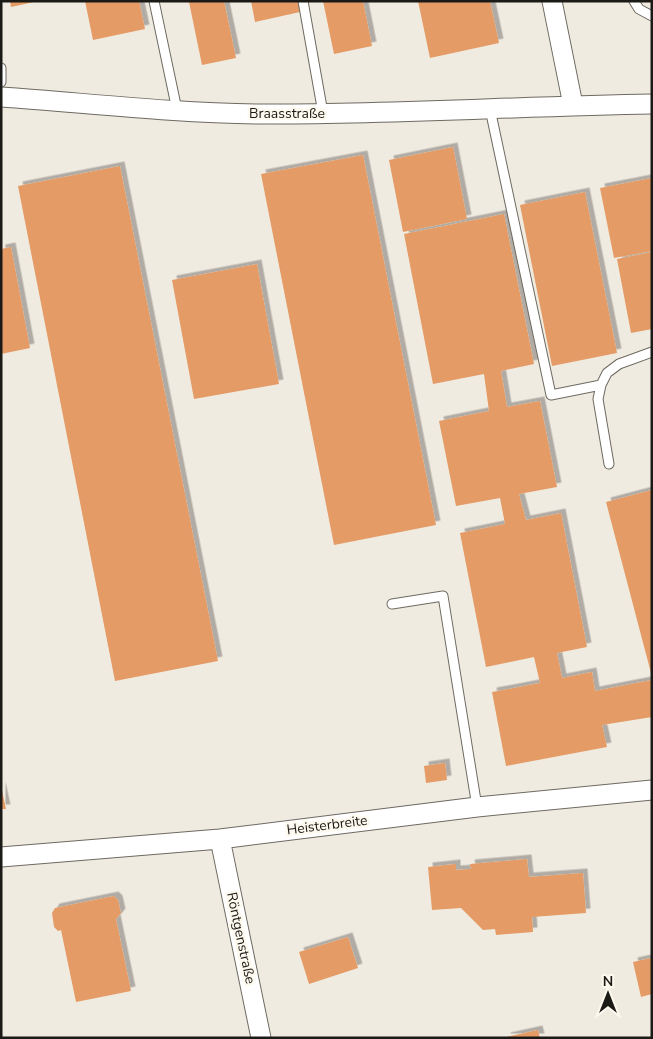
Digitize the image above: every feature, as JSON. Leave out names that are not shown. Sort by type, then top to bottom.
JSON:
[{"type":"street","points":[[552,1],[573,105]]},
{"type":"street","name":"Braasstraße","points":[[1,97],[256,114],[652,104]]},
{"type":"street","name":"Heisterbreite","points":[[1,858],[220,839],[477,807],[652,790]]},
{"type":"street","name":"Röntgenstraße","points":[[220,839],[261,1038]]},
{"type":"lane","points":[[154,1],[177,110]]},
{"type":"lane","points":[[303,1],[323,113]]},
{"type":"lane","points":[[634,1],[639,9],[652,16]]},
{"type":"lane","points":[[1,68],[1,82]]},
{"type":"lane","points":[[490,109],[551,395],[601,385]]},
{"type":"lane","points":[[610,464],[598,399],[601,385],[607,373],[619,364],[652,352]]},
{"type":"lane","points":[[392,604],[443,596],[477,807]]},
{"type":"building","points":[[10,1],[33,1],[34,2],[11,7]]},
{"type":"building","points":[[85,1],[139,1],[145,29],[93,40]]},
{"type":"building","points":[[224,1],[236,58],[202,65],[189,2]]},
{"type":"building","points":[[251,1],[298,1],[300,12],[255,22]]},
{"type":"building","points":[[323,1],[363,1],[372,46],[334,54]]},
{"type":"building","points":[[418,1],[490,1],[499,43],[430,58]]},
{"type":"building","points":[[453,147],[467,219],[403,232],[389,160]]},
{"type":"building","points":[[363,155],[436,525],[334,545],[261,174]]},
{"type":"building","points":[[120,166],[218,661],[115,681],[18,186]]},
{"type":"building","points":[[652,178],[652,251],[614,258],[600,188]]},
{"type":"building","points":[[585,192],[617,353],[552,366],[520,205]]},
{"type":"building","points":[[504,214],[534,364],[501,371],[507,407],[540,401],[557,487],[519,494],[526,520],[561,513],[587,647],[557,653],[562,678],[592,672],[595,691],[652,680],[652,717],[602,725],[607,747],[506,766],[492,692],[540,683],[534,657],[486,667],[460,533],[505,524],[500,498],[456,506],[439,421],[489,411],[484,374],[433,384],[404,234]]},
{"type":"building","points":[[11,247],[30,348],[1,354],[1,249]]},
{"type":"building","points":[[652,252],[652,329],[631,333],[617,259]]},
{"type":"building","points":[[257,264],[279,384],[194,399],[172,280]]},
{"type":"building","points":[[652,490],[652,673],[651,673],[606,502]]},
{"type":"building","points":[[445,763],[447,780],[426,783],[424,766]]},
{"type":"building","points":[[1,786],[6,809],[1,809]]},
{"type":"building","points":[[527,859],[529,877],[583,873],[586,913],[532,917],[533,932],[496,935],[495,929],[483,930],[461,908],[432,910],[428,867],[456,864],[456,870],[471,869],[470,864]]},
{"type":"building","points":[[114,896],[118,900],[121,913],[116,919],[131,991],[76,1002],[61,930],[58,931],[54,927],[52,913],[55,908]]},
{"type":"building","points":[[348,937],[358,968],[309,984],[299,952]]},
{"type":"building","points":[[651,958],[652,994],[641,997],[633,962]]},
{"type":"building","points":[[538,1030],[540,1038],[506,1038],[506,1037]]}]
